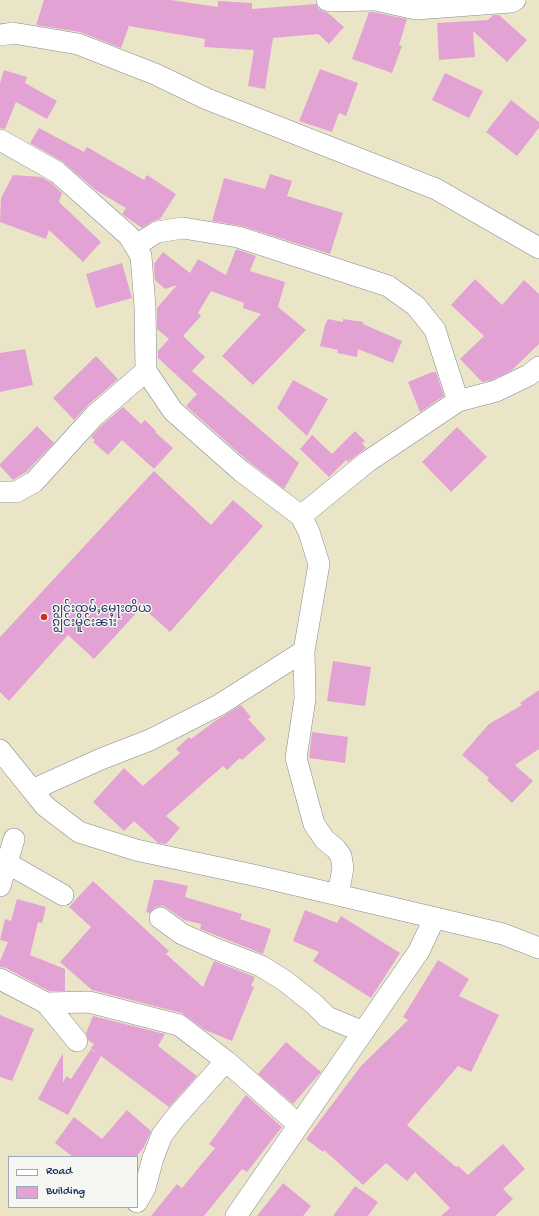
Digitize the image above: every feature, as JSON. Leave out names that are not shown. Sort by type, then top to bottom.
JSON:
[{"type":"street","points":[[327,0],[372,0]]},
{"type":"street","points":[[376,0],[416,9],[511,2],[515,0]]},
{"type":"street","points":[[0,35],[13,34],[78,44],[148,71],[207,99],[436,189],[539,248]]},
{"type":"street","points":[[0,140],[57,172],[130,236],[141,256],[145,307],[146,371],[173,410],[241,471],[301,516],[309,532],[319,564],[304,651],[305,699],[296,758],[314,824],[325,840],[341,856],[343,868],[338,896]]},
{"type":"street","points":[[135,246],[157,232],[183,228],[204,231],[238,237],[388,286],[416,306],[436,330],[458,401]]},
{"type":"street","points":[[301,516],[367,462],[458,401],[496,391],[529,375],[539,367]]},
{"type":"street","points":[[0,492],[16,492],[34,482],[95,415],[146,371]]},
{"type":"street","points":[[32,790],[101,759],[150,740],[219,706],[304,651]]},
{"type":"street","points":[[0,750],[45,806],[79,832],[136,850],[503,934],[539,948]]},
{"type":"street","points":[[0,886],[14,839]]},
{"type":"street","points":[[7,863],[63,895]]},
{"type":"street","points":[[160,918],[182,934],[261,966],[285,981],[314,1004],[327,1017],[363,1032]]},
{"type":"street","points":[[236,1216],[419,951],[434,919]]},
{"type":"street","points":[[0,979],[46,1003],[77,1041]]},
{"type":"street","points":[[46,1003],[89,1002],[180,1025],[226,1061],[299,1125]]},
{"type":"street","points":[[138,1200],[145,1188],[152,1158],[162,1135],[175,1118],[226,1061]]},
{"type":"building","points":[[44,0],[171,0],[218,7],[218,1],[252,3],[252,9],[316,4],[319,9],[328,13],[344,27],[329,44],[318,34],[273,38],[265,89],[248,86],[254,50],[204,47],[205,39],[129,26],[121,48],[80,32],[36,25]]},
{"type":"building","points":[[369,12],[407,19],[399,45],[402,46],[392,73],[352,59]]},
{"type":"building","points":[[493,15],[499,15],[527,40],[507,62],[473,31],[475,57],[439,60],[437,23],[488,20]]},
{"type":"building","points":[[320,69],[358,83],[346,116],[339,113],[332,132],[299,121]]},
{"type":"building","points":[[4,70],[27,77],[25,83],[57,101],[47,119],[16,102],[5,129],[0,128],[0,83]]},
{"type":"building","points":[[445,73],[483,91],[469,118],[432,100]]},
{"type":"building","points":[[511,100],[539,122],[539,128],[517,156],[486,132]]},
{"type":"building","points":[[39,128],[84,152],[87,147],[144,180],[147,175],[176,194],[160,219],[151,222],[142,228],[122,214],[126,208],[97,191],[63,162],[30,143]]},
{"type":"building","points":[[270,174],[292,181],[287,196],[343,213],[330,254],[242,226],[212,221],[224,178],[265,189]]},
{"type":"building","points":[[13,175],[41,177],[50,182],[62,193],[59,202],[101,242],[83,262],[49,230],[46,239],[0,222],[1,198]]},
{"type":"building","points":[[236,249],[256,256],[250,271],[285,282],[278,307],[306,330],[253,385],[222,356],[261,314],[243,308],[244,303],[211,291],[198,313],[201,316],[183,336],[205,357],[192,371],[299,463],[284,489],[249,462],[186,406],[197,394],[158,358],[158,351],[169,339],[157,329],[157,308],[177,285],[165,289],[155,280],[154,264],[163,252],[190,273],[198,259],[226,275]]},
{"type":"building","points":[[122,263],[132,298],[96,308],[86,274]]},
{"type":"building","points":[[475,279],[502,305],[524,280],[539,294],[539,344],[511,371],[492,380],[482,382],[460,359],[484,336],[451,305]]},
{"type":"building","points":[[328,319],[343,322],[343,319],[363,322],[363,324],[402,341],[393,363],[358,349],[357,357],[337,353],[338,350],[320,346]]},
{"type":"building","points":[[25,349],[33,385],[0,392],[0,353]]},
{"type":"building","points":[[96,356],[118,379],[87,406],[74,420],[53,398]]},
{"type":"building","points":[[432,372],[436,372],[444,396],[420,412],[408,382]]},
{"type":"building","points":[[293,380],[328,399],[307,436],[277,408]]},
{"type":"building","points":[[123,407],[141,424],[145,420],[156,431],[155,432],[173,448],[154,469],[122,440],[108,455],[93,442],[95,440],[91,437],[103,424]]},
{"type":"building","points":[[37,426],[54,443],[26,472],[13,480],[0,466],[0,464]]},
{"type":"building","points":[[457,427],[487,457],[451,492],[422,462]]},
{"type":"building","points":[[355,431],[365,441],[362,443],[366,448],[348,462],[346,460],[329,477],[300,449],[312,435],[332,454]]},
{"type":"building","points":[[154,471],[211,525],[233,500],[263,526],[170,632],[142,607],[94,659],[68,635],[9,701],[0,692],[0,637]]},
{"type":"building","points":[[333,661],[371,667],[365,706],[327,701]]},
{"type":"building","points":[[539,690],[539,749],[515,765],[533,781],[512,803],[487,780],[489,778],[462,755],[489,724],[522,705],[520,703]]},
{"type":"building","points":[[241,705],[251,717],[248,719],[266,739],[242,760],[240,758],[227,770],[223,766],[166,816],[180,828],[166,844],[158,843],[134,821],[124,831],[93,802],[124,768],[143,786],[180,753],[176,749],[189,737],[191,739],[215,721]]},
{"type":"building","points":[[312,732],[348,737],[345,763],[309,758]]},
{"type":"building","points":[[154,880],[161,880],[188,886],[185,897],[242,914],[240,919],[271,929],[263,954],[200,929],[201,924],[184,920],[162,906],[155,907],[150,913],[146,912]]},
{"type":"building","points":[[93,881],[169,951],[166,954],[203,987],[214,961],[255,977],[251,986],[254,987],[232,1041],[205,1030],[182,1013],[92,990],[60,962],[91,927],[69,907]]},
{"type":"building","points":[[17,899],[46,907],[42,923],[38,922],[30,955],[65,969],[65,991],[49,991],[6,968],[0,967],[0,961],[8,942],[0,940],[5,919],[11,921]]},
{"type":"building","points":[[305,910],[337,923],[341,916],[400,953],[371,998],[313,961],[319,952],[293,941]]},
{"type":"building","points":[[438,960],[469,979],[459,996],[499,1015],[471,1072],[458,1066],[407,1125],[456,1167],[458,1166],[468,1175],[503,1144],[525,1169],[503,1189],[513,1199],[495,1216],[441,1216],[450,1208],[415,1172],[407,1181],[386,1163],[363,1185],[324,1150],[323,1152],[306,1139],[361,1066],[408,1020],[403,1017]]},
{"type":"building","points":[[0,1015],[34,1029],[12,1081],[0,1077]]},
{"type":"building","points":[[93,1016],[165,1034],[158,1046],[197,1076],[169,1107],[101,1056],[68,1115],[38,1099],[63,1053],[63,1083],[66,1076],[71,1079],[91,1049],[99,1055],[91,1048],[94,1044],[89,1041],[86,1033]]},
{"type":"building","points":[[286,1042],[321,1072],[293,1104],[258,1074]]},
{"type":"building","points":[[246,1095],[282,1127],[247,1172],[242,1169],[204,1216],[151,1216],[177,1184],[182,1188],[215,1148],[209,1144]]},
{"type":"building","points":[[127,1110],[151,1131],[144,1147],[137,1156],[72,1156],[55,1143],[74,1117],[102,1139]]},
{"type":"building","points":[[283,1183],[311,1206],[303,1216],[257,1216]]},
{"type":"building","points":[[355,1186],[378,1202],[368,1216],[333,1216]]},
{"type":"place","name":"ၵျွင်းထမ်ႇမေႃးတိယ ၵျွင်းမိူင်းၼၢႆး","points":[[44,617]]}]
